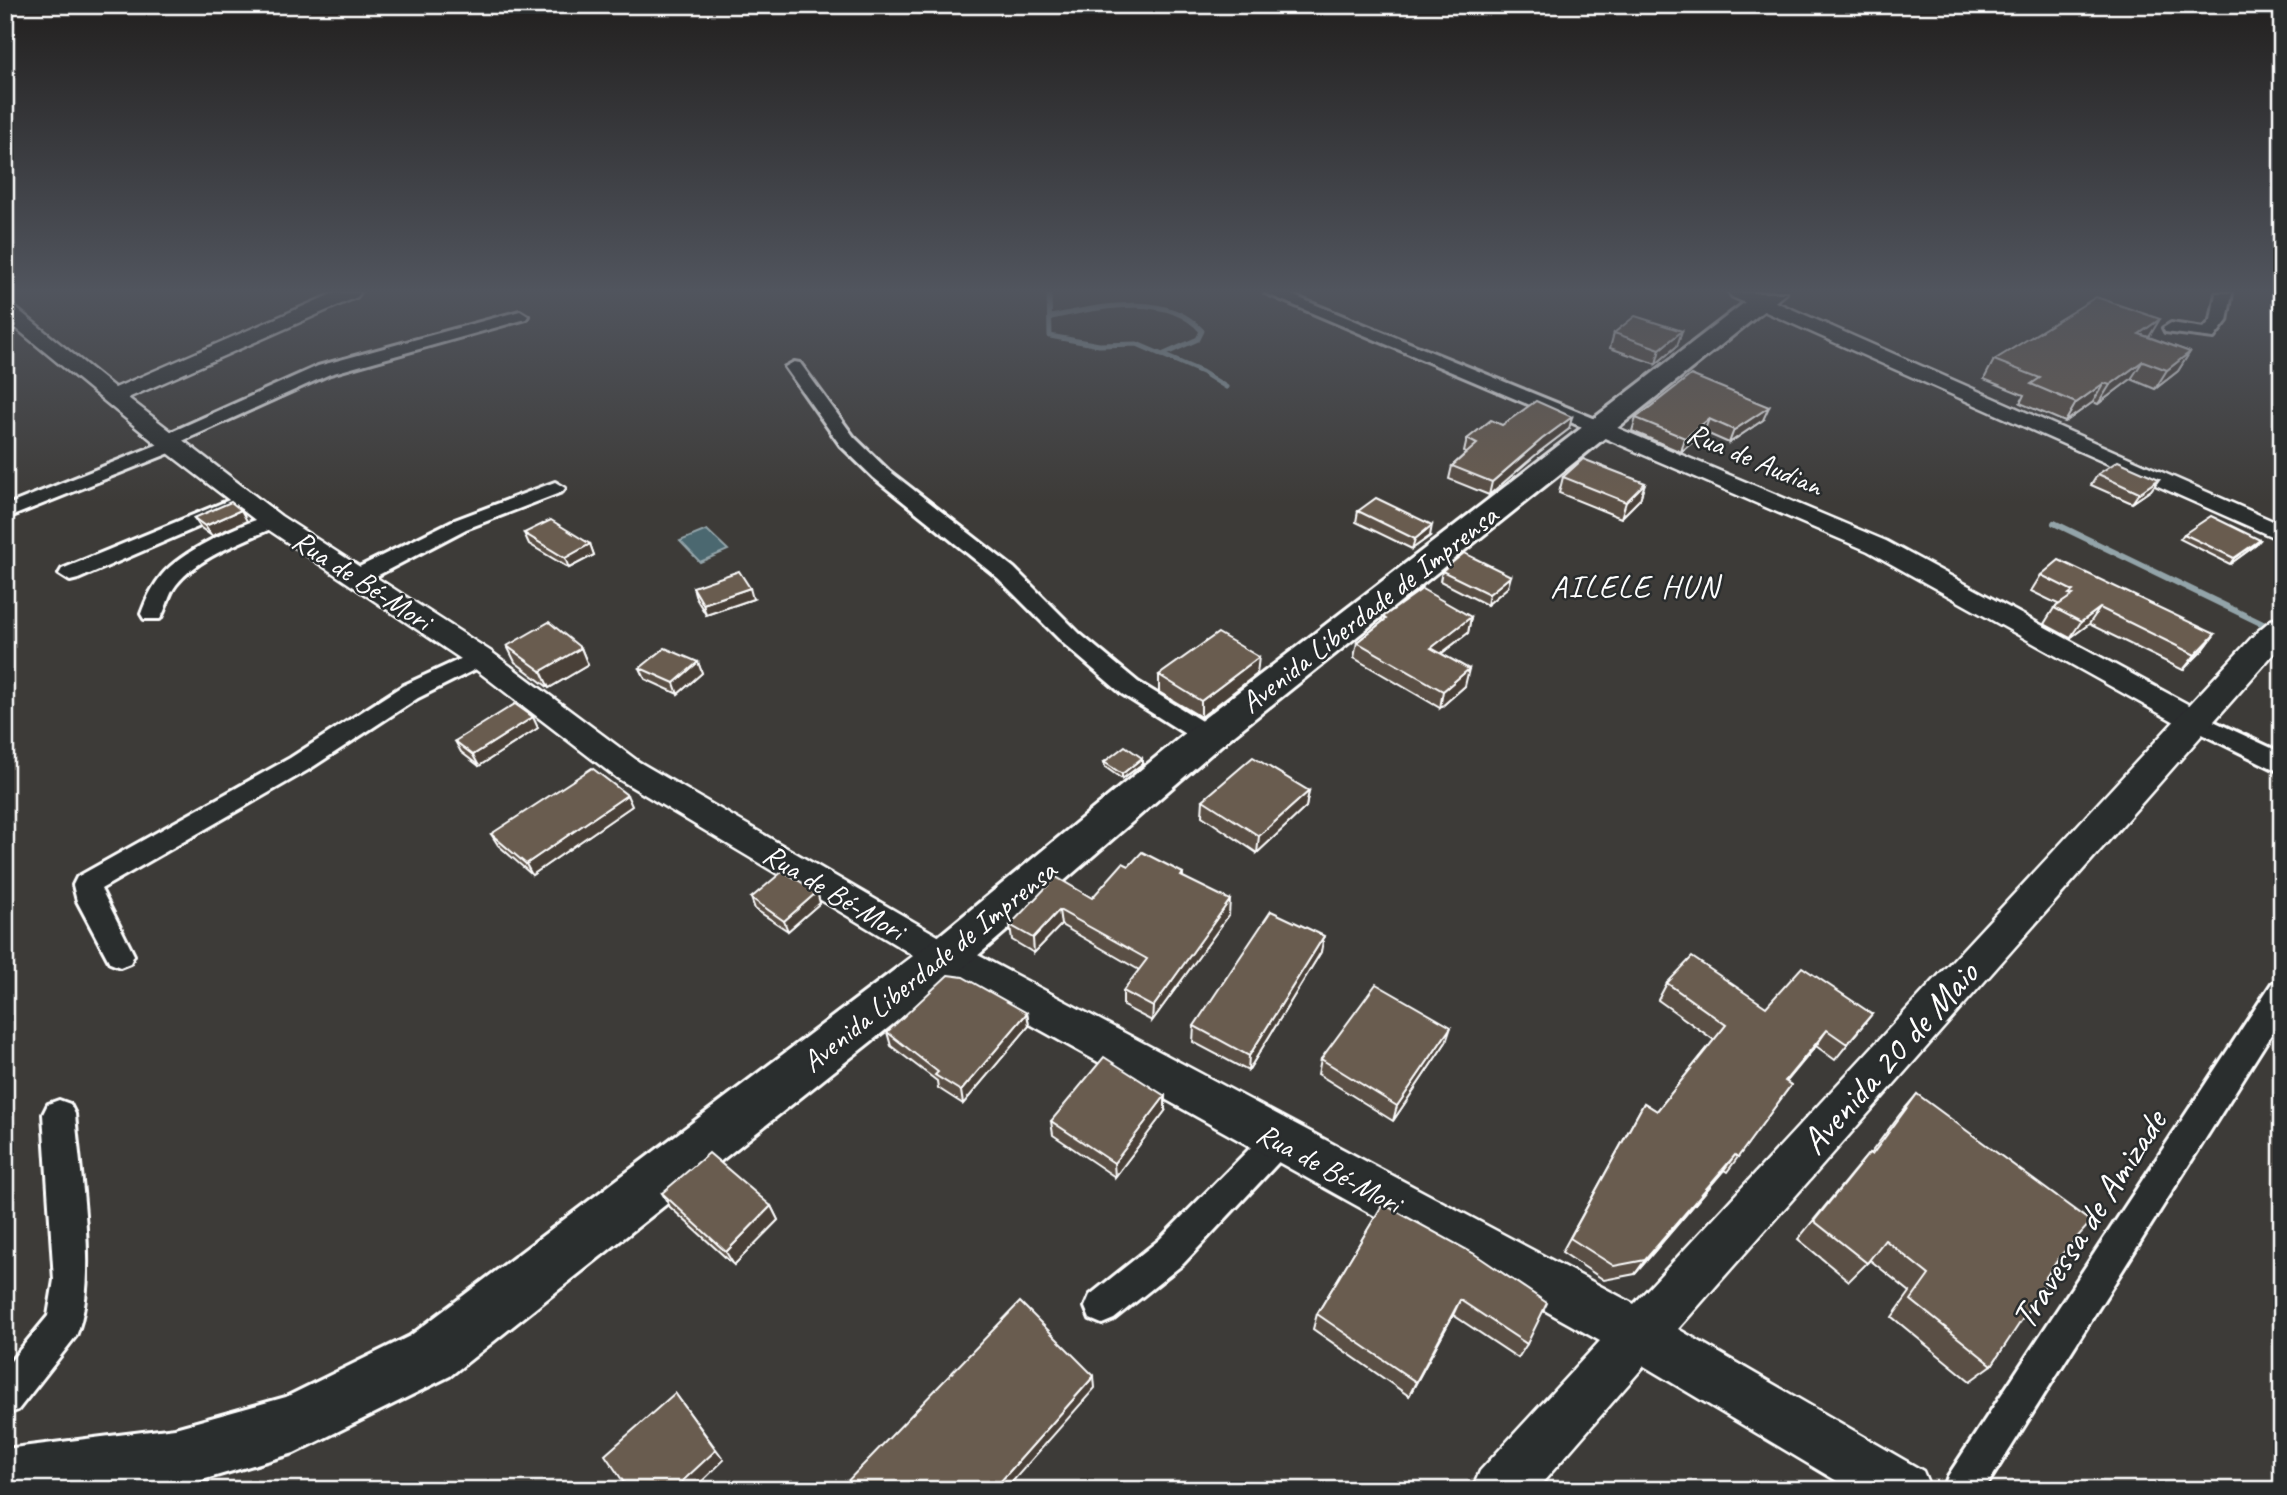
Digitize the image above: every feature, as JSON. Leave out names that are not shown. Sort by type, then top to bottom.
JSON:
[{"type":"main road","name":"Avenida Liberdade de Imprensa","points":[[5,1479],[175,1458],[294,1424],[430,1356],[945,957],[1207,736],[1601,428],[1679,363]]},
{"type":"main road","name":"Avenida 20 de Maio","points":[[1499,1490],[2194,720],[2277,632]]},
{"type":"main road","name":"Rua de Bé-Mori","points":[[945,957],[1278,1141],[1638,1334],[1904,1490]]},
{"type":"street","name":"Rua de Bé-Mori","points":[[71,363],[272,521],[481,658],[628,770],[945,957]]},
{"type":"street","points":[[113,397],[191,363]]},
{"type":"street","points":[[5,513],[170,443],[324,370],[350,363]]},
{"type":"street","name":"Rua de Audian","points":[[1443,363],[1877,546],[2194,720]]},
{"type":"street","points":[[1905,363],[2282,534]]},
{"type":"street","points":[[794,367],[847,441],[881,474],[1006,573],[1072,639],[1130,688],[1207,736]]},
{"type":"street","points":[[357,577],[459,525],[555,488]]},
{"type":"street","points":[[70,574],[244,500]]},
{"type":"street","points":[[152,614],[163,586],[173,576],[205,554],[272,521]]},
{"type":"street","points":[[120,955],[91,901],[88,885],[100,874],[299,764],[410,692],[481,658]]},
{"type":"street","points":[[2194,720],[2282,764]]},
{"type":"street","name":"Travessa de Amizade","points":[[1962,1490],[2282,992]]},
{"type":"street","points":[[5,1397],[64,1324],[71,1280],[59,1114]]},
{"type":"street","points":[[1102,1307],[1171,1252],[1278,1141]]},
{"type":"water","points":[[707,530],[728,550],[700,562],[680,541]]},
{"type":"building","points":[[2001,363],[2141,363],[2110,385],[2104,383],[2076,403],[2031,384],[2040,378]]},
{"type":"building","points":[[2148,363],[2176,363],[2167,370]]},
{"type":"building","points":[[1691,375],[1769,407],[1734,430],[1709,419],[1685,438],[1636,418]]},
{"type":"building","points":[[1536,401],[1572,417],[1492,482],[1452,466],[1477,444],[1467,439],[1491,420],[1502,425]]},
{"type":"building","points":[[1583,459],[1645,483],[1626,502],[1563,477]]},
{"type":"building","points":[[2118,461],[2159,479],[2139,493],[2098,474]]},
{"type":"building","points":[[1376,498],[1432,525],[1415,539],[1358,511]]},
{"type":"building","points":[[231,502],[241,510],[205,526],[194,518]]},
{"type":"building","points":[[2211,516],[2260,540],[2234,558],[2184,534]]},
{"type":"building","points":[[551,520],[590,544],[565,558],[524,533]]},
{"type":"building","points":[[1464,553],[1511,576],[1489,594],[1442,571]]},
{"type":"building","points":[[2059,560],[2215,634],[2195,655],[2100,608],[2081,622],[2054,608],[2073,595],[2069,594],[2073,591],[2041,575]]},
{"type":"building","points":[[739,571],[750,588],[703,604],[693,587]]},
{"type":"building","points":[[1422,589],[1471,617],[1431,648],[1469,669],[1443,691],[1357,642],[1386,619],[1383,617]]},
{"type":"building","points":[[549,622],[581,648],[541,671],[507,646]]},
{"type":"building","points":[[1218,633],[1259,657],[1201,701],[1159,675]]},
{"type":"building","points":[[665,648],[698,662],[674,683],[640,668]]},
{"type":"building","points":[[515,704],[533,717],[473,755],[455,741]]},
{"type":"building","points":[[1125,746],[1142,758],[1122,774],[1104,762]]},
{"type":"building","points":[[1253,757],[1309,791],[1259,836],[1203,800]]},
{"type":"building","points":[[592,768],[627,795],[526,864],[491,834]]},
{"type":"building","points":[[1142,852],[1183,873],[1181,876],[1230,900],[1153,1007],[1123,991],[1147,959],[1059,910],[1033,938],[1010,925],[1056,877],[1092,898],[1123,863],[1129,866]]},
{"type":"building","points":[[783,871],[817,892],[784,921],[751,898]]},
{"type":"building","points":[[1271,911],[1324,936],[1249,1056],[1194,1026]]},
{"type":"building","points":[[1692,957],[1766,1007],[1802,967],[1872,1014],[1847,1044],[1827,1030],[1785,1081],[1791,1085],[1738,1157],[1735,1155],[1645,1260],[1614,1266],[1570,1238],[1644,1103],[1657,1111],[1726,1025],[1667,983]]},
{"type":"building","points":[[948,975],[963,977],[1027,1013],[961,1091],[935,1075],[938,1072],[887,1032]]},
{"type":"building","points":[[1376,984],[1451,1027],[1397,1106],[1321,1059]]},
{"type":"building","points":[[1104,1057],[1165,1096],[1114,1163],[1051,1121]]},
{"type":"building","points":[[1917,1094],[2091,1222],[2061,1255],[2042,1283],[2045,1285],[1992,1365],[1911,1300],[1929,1275],[1885,1240],[1867,1263],[1814,1221],[1869,1153],[1872,1155]]},
{"type":"building","points":[[709,1153],[771,1206],[726,1252],[662,1193]]},
{"type":"building","points":[[1383,1204],[1473,1253],[1547,1303],[1527,1344],[1460,1300],[1416,1382],[1317,1314]]},
{"type":"building","points":[[1020,1302],[1094,1376],[993,1490],[839,1490]]},
{"type":"building","points":[[675,1393],[716,1450],[673,1490],[629,1490],[605,1455]]},
{"type":"waterway","points":[[1181,363],[1226,387]]},
{"type":"waterway","points":[[2054,523],[2271,628]]},
{"type":"district","name":"AILELE HUN","points":[[1635,586]]}]
